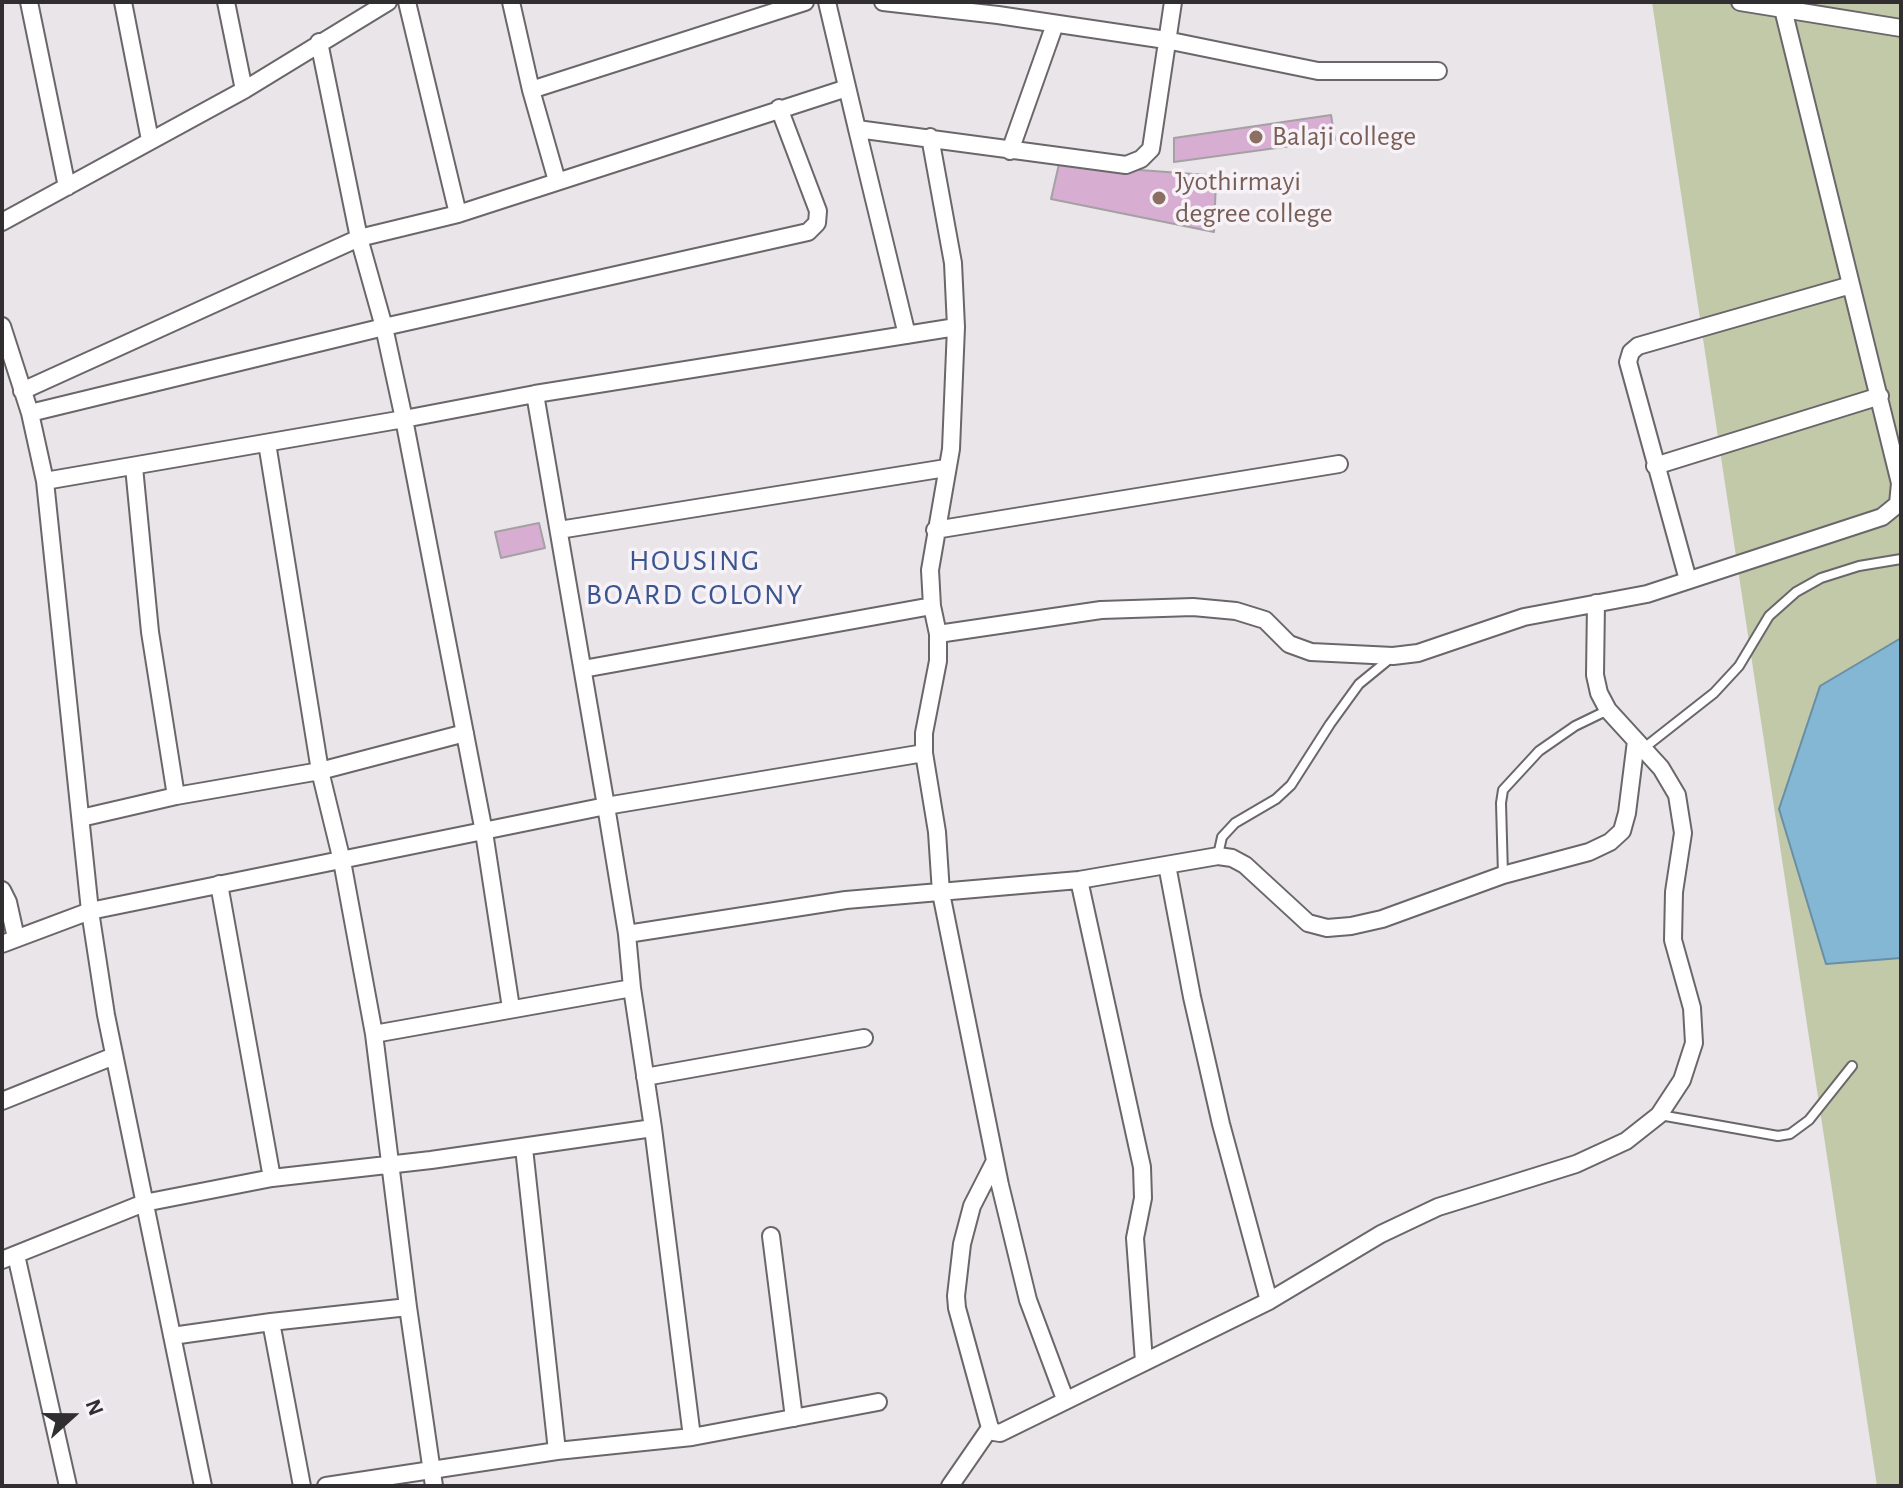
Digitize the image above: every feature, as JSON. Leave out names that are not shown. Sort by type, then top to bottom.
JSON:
[{"type":"street","points":[[29,2],[67,187]]},
{"type":"street","points":[[123,2],[150,140]]},
{"type":"street","points":[[226,2],[244,90]]},
{"type":"street","points":[[2,222],[244,90],[388,2]]},
{"type":"street","points":[[407,2],[458,214]]},
{"type":"street","points":[[511,2],[531,90],[557,181]]},
{"type":"street","points":[[531,90],[805,2]]},
{"type":"street","points":[[827,2],[907,335]]},
{"type":"street","points":[[883,2],[999,9],[1055,24],[1166,40],[1318,71],[1438,71]]},
{"type":"street","points":[[857,129],[1126,165],[1141,159],[1151,149],[1173,2]]},
{"type":"street","points":[[1740,2],[1901,28]]},
{"type":"street","points":[[938,634],[1101,610],[1193,607],[1236,611],[1265,620],[1289,644],[1311,652],[1393,656],[1418,653],[1524,617],[1647,594],[1882,517],[1898,504],[1900,483],[1783,9]]},
{"type":"street","points":[[1010,151],[1055,24]]},
{"type":"street","points":[[319,42],[359,238],[384,327],[404,419],[484,832],[511,1008]]},
{"type":"street","points":[[22,391],[359,238],[458,214],[847,88]]},
{"type":"street","points":[[30,413],[384,327],[808,232],[817,223],[818,211],[779,108]]},
{"type":"street","points":[[930,137],[953,263],[956,327],[951,449],[930,570],[938,661],[924,733],[924,753],[937,832],[941,893],[995,1161],[1028,1300],[1065,1399]]},
{"type":"street","points":[[1688,580],[1628,362],[1631,352],[1638,346],[1851,285]]},
{"type":"street","points":[[2,326],[30,413],[45,481],[90,911],[114,1056],[203,1486]]},
{"type":"street","points":[[45,481],[535,394],[956,327]]},
{"type":"street","points":[[535,394],[627,934],[692,1437]]},
{"type":"street","points":[[1655,466],[1880,396]]},
{"type":"street","points":[[267,443],[320,771],[342,861],[374,1034],[432,1478]]},
{"type":"street","points":[[935,530],[1339,464]]},
{"type":"street","points":[[134,467],[150,632],[176,796]]},
{"type":"street","points":[[559,530],[946,468]]},
{"type":"street","points":[[995,1161],[972,1206],[962,1244],[956,1296],[990,1428],[1000,1433],[1269,1301],[1381,1234],[1438,1207],[1576,1164],[1626,1141],[1659,1115],[1682,1080],[1694,1043],[1692,1008],[1673,940],[1674,892],[1683,833],[1677,795],[1661,768],[1608,710],[1599,693],[1595,675],[1596,603]]},
{"type":"street","points":[[583,669],[932,606]]},
{"type":"street","points":[[81,818],[176,796],[320,771],[465,733]]},
{"type":"street","points":[[627,934],[846,900],[1079,880],[1218,856],[1232,858],[1245,865],[1308,923],[1327,928],[1351,926],[1382,919],[1503,875],[1589,852],[1610,842],[1622,831],[1640,745]]},
{"type":"street","points":[[2,890],[8,902],[9,941],[90,911],[219,884],[606,806],[924,753]]},
{"type":"street","points":[[1167,865],[1192,997],[1221,1124],[1269,1301]]},
{"type":"street","points":[[1079,880],[1142,1167],[1143,1198],[1135,1238],[1144,1362]]},
{"type":"street","points":[[219,884],[272,1178]]},
{"type":"street","points":[[374,1034],[632,988]]},
{"type":"street","points":[[645,1077],[864,1038]]},
{"type":"street","points":[[2,1101],[114,1056]]},
{"type":"street","points":[[68,1486],[9,1258],[144,1203],[272,1178],[524,1148],[653,1128]]},
{"type":"street","points":[[524,1148],[557,1451]]},
{"type":"street","points":[[771,1236],[794,1418]]},
{"type":"street","points":[[172,1336],[408,1307]]},
{"type":"street","points":[[271,1322],[302,1486]]},
{"type":"street","points":[[326,1486],[432,1478],[557,1451],[692,1437],[878,1402]]},
{"type":"street","points":[[950,1486],[990,1428]]},
{"type":"lane","points":[[1640,745],[1714,693],[1739,666],[1769,616],[1796,592],[1821,578],[1859,566],[1901,559]]},
{"type":"lane","points":[[1218,856],[1222,837],[1235,823],[1276,799],[1291,785],[1359,684],[1393,656]]},
{"type":"lane","points":[[1503,875],[1503,790],[1539,751],[1575,726],[1608,710]]},
{"type":"lane","points":[[1659,1115],[1778,1136],[1790,1134],[1809,1120],[1852,1066]]},
{"type":"green space","points":[[1652,2],[1901,2],[1901,1486],[1877,1486]]},
{"type":"water","points":[[1901,638],[1901,958],[1826,964],[1779,809],[1820,686]]},
{"type":"building","name":"Balaji college","points":[[1331,115],[1335,140],[1174,162],[1174,138]]},
{"type":"building","name":"Jyothirmayi degree college","points":[[1059,164],[1207,175],[1216,179],[1214,232],[1051,199]]},
{"type":"building","points":[[539,523],[545,548],[501,558],[495,532]]},
{"type":"place","name":"Balaji college","points":[[1256,137]]},
{"type":"place","name":"Jyothirmayi degree college","points":[[1159,198]]},
{"type":"district","name":"HOUSING BOARD COLONY","points":[[695,578]]}]
